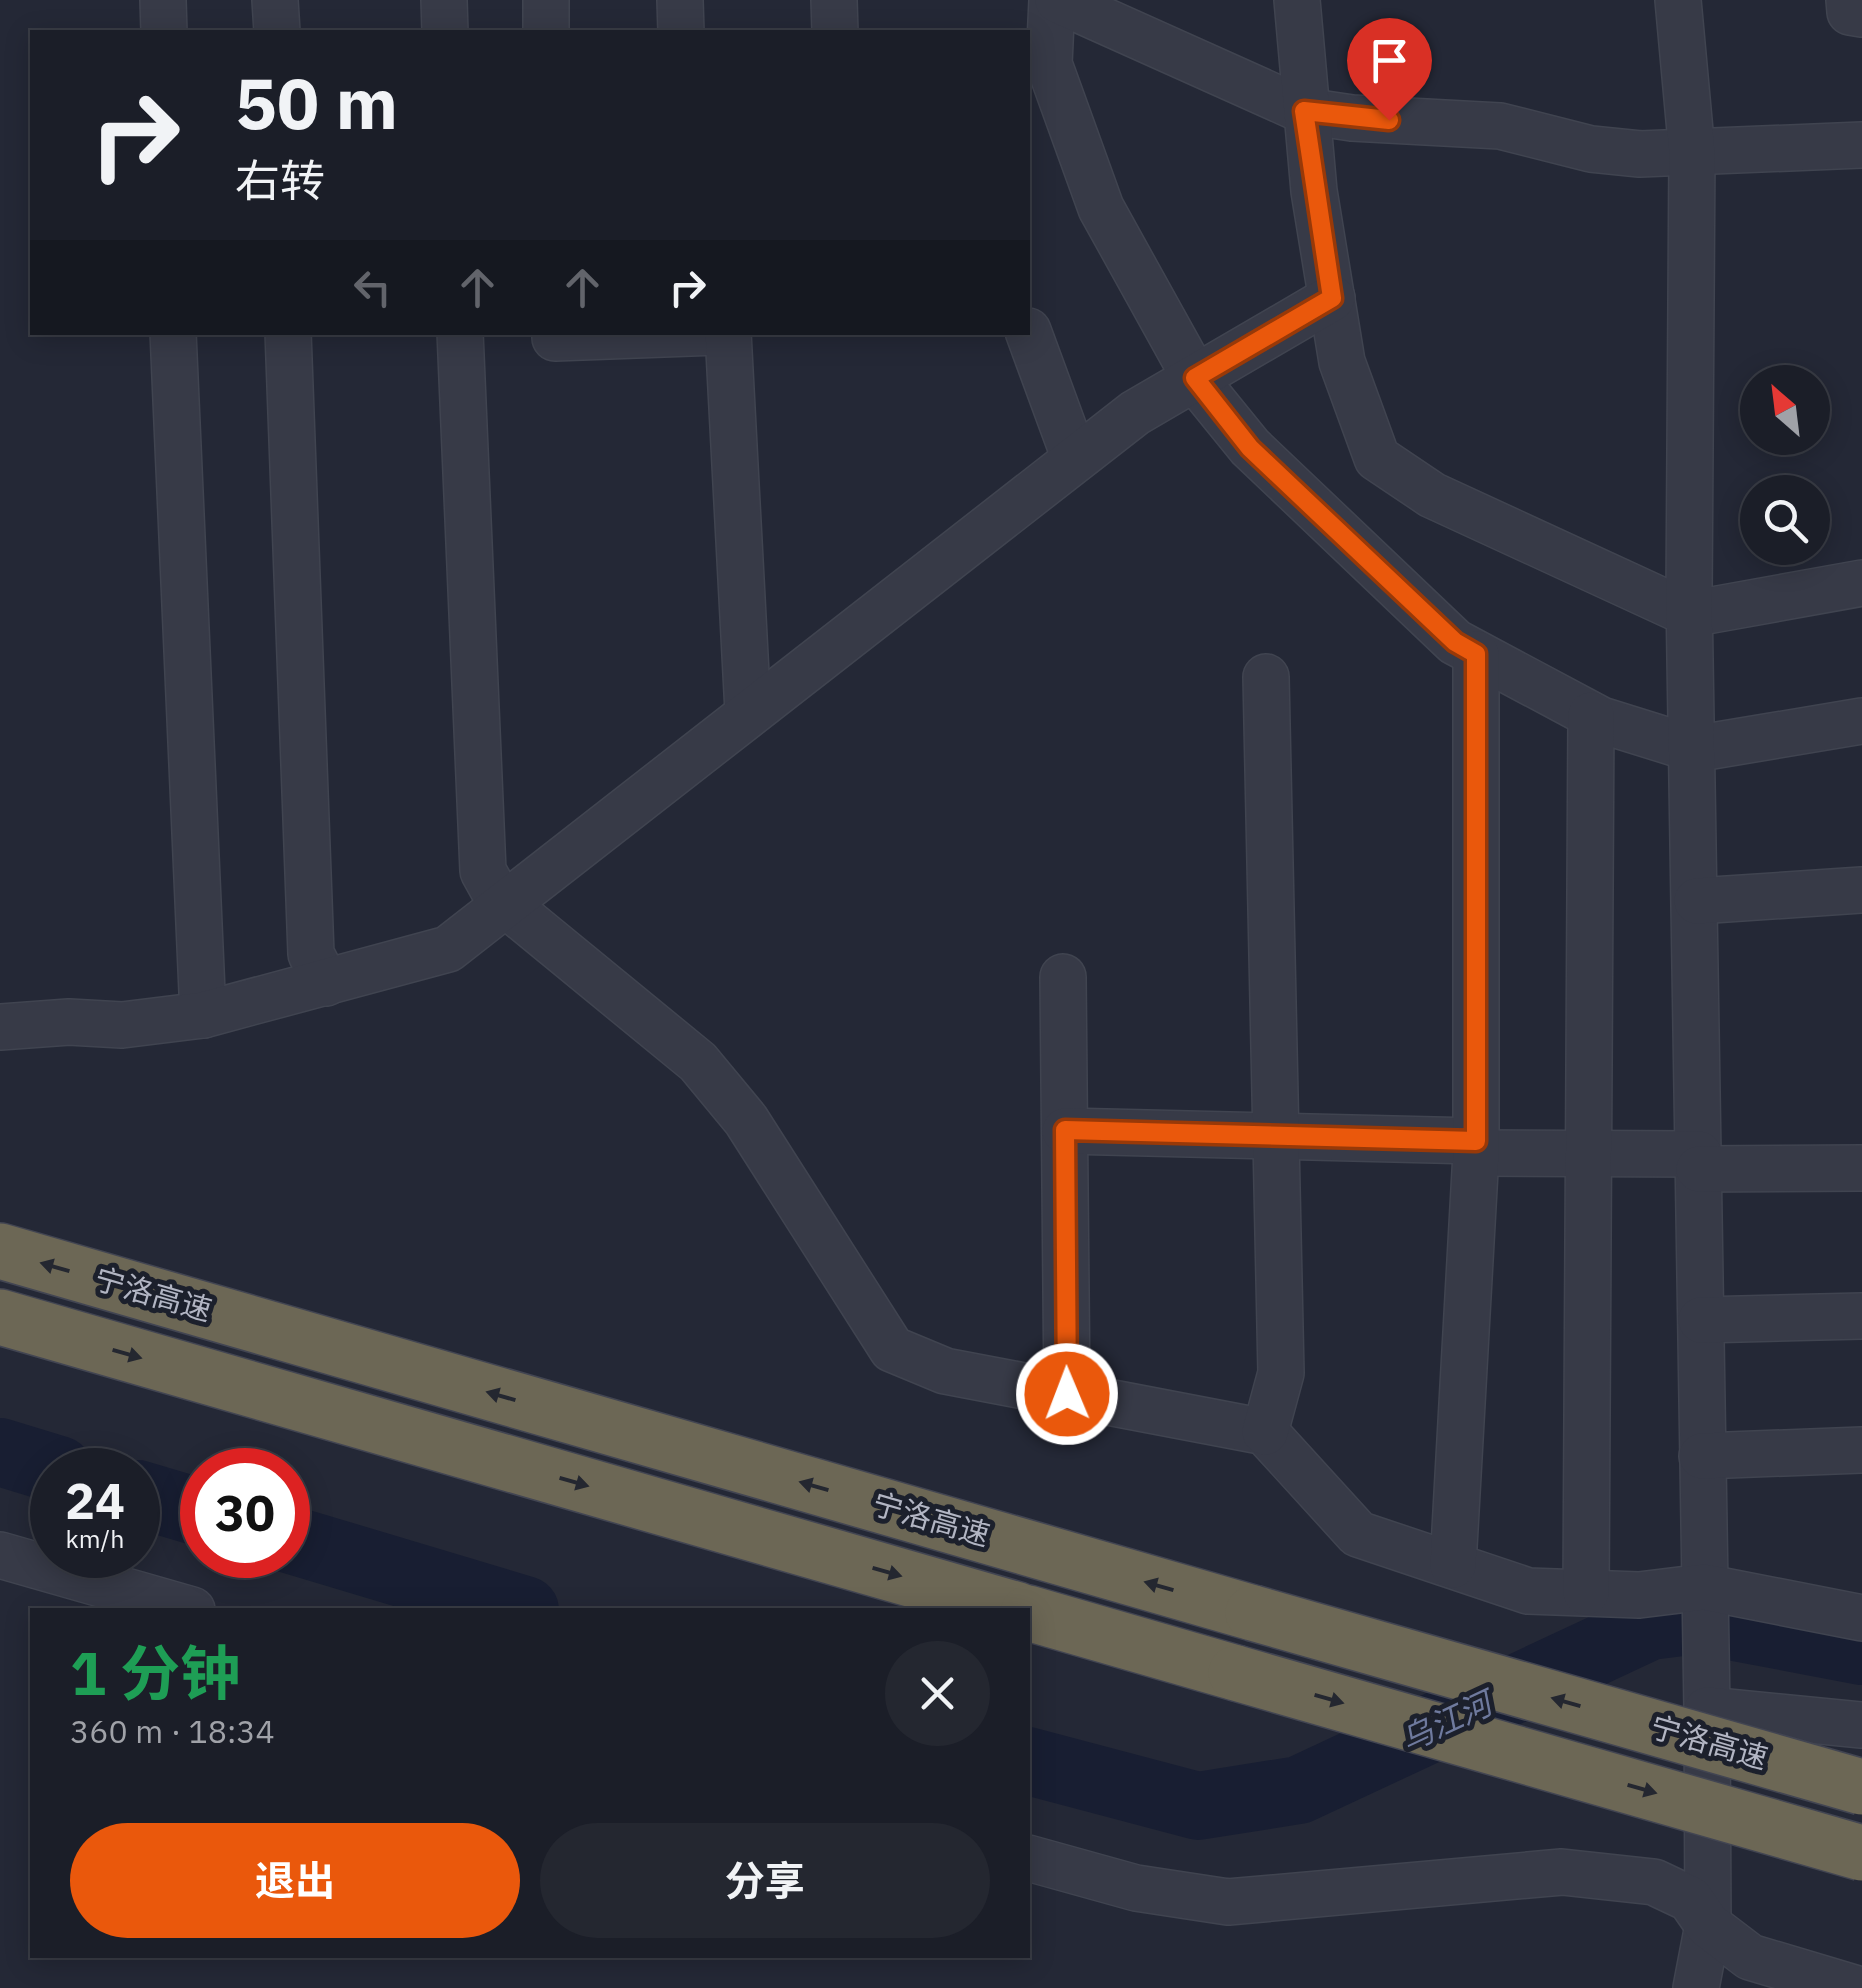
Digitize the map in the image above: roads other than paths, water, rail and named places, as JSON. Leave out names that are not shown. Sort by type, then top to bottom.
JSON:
[{"type":"highway","name":"宁洛高速","points":[[0,1251],[1862,1787]]},
{"type":"highway","name":"宁洛高速","points":[[0,1317],[1011,1608]]},
{"type":"highway","name":"宁洛高速","points":[[1030,1614],[1862,1853]]},
{"type":"street","points":[[162,0],[164,30]]},
{"type":"street","points":[[276,0],[278,30]]},
{"type":"street","points":[[444,0],[445,30]]},
{"type":"street","points":[[546,0],[546,30]]},
{"type":"street","points":[[680,0],[681,30]]},
{"type":"street","points":[[834,0],[836,30]]},
{"type":"street","points":[[1862,145],[1692,154],[1591,149],[1500,126],[1352,118],[1304,111],[1055,0],[1046,115],[1195,378],[1250,448],[1455,642],[1591,715],[1694,749],[1862,720]]},
{"type":"street","points":[[1297,0],[1304,111],[1342,362],[1377,458],[1432,495],[1690,614],[1862,583]]},
{"type":"street","points":[[1678,0],[1692,154],[1690,614],[1707,1710],[1708,1925],[1696,1988]]},
{"type":"street","points":[[1849,0],[1850,12],[1862,14]]},
{"type":"street","points":[[0,1027],[69,1022],[122,1025],[203,1016],[448,949],[1135,413],[1332,298]]},
{"type":"street","points":[[172,335],[203,1016]]},
{"type":"street","points":[[288,335],[310,954],[326,983]]},
{"type":"street","points":[[460,335],[483,870],[505,904],[698,1062],[746,1120],[892,1350],[944,1371],[1264,1432],[1358,1534],[1528,1591],[1639,1595],[1704,1587],[1862,1618]]},
{"type":"street","points":[[555,335],[636,335]]},
{"type":"street","points":[[728,335],[748,712]]},
{"type":"street","points":[[1029,335],[1076,459]]},
{"type":"street","points":[[1453,1565],[1476,1147],[1476,654]]},
{"type":"street","points":[[1264,1432],[1281,1373],[1266,677]]},
{"type":"street","points":[[1586,1592],[1591,715]]},
{"type":"street","points":[[1697,900],[1862,890]]},
{"type":"street","points":[[1064,977],[1067,1394]]},
{"type":"street","points":[[1065,1130],[1276,1135],[1699,1162],[1862,1168]]},
{"type":"street","points":[[1701,1320],[1862,1316]]},
{"type":"street","points":[[1702,1456],[1862,1450]]},
{"type":"street","points":[[0,1556],[185,1608]]},
{"type":"street","points":[[1707,1710],[1862,1725]]},
{"type":"street","points":[[1030,1859],[1136,1888],[1228,1902],[1528,1874],[1616,1876],[1654,1882],[1690,1899],[1708,1925],[1750,1957],[1854,1988]]},
{"type":"waterway","name":"乌江河","points":[[0,1452],[30,1461]]},
{"type":"waterway","name":"乌江河","points":[[160,1501],[180,1506]]},
{"type":"waterway","name":"乌江河","points":[[310,1546],[518,1608]]},
{"type":"waterway","name":"乌江河","points":[[1030,1762],[1198,1806],[1299,1790],[1650,1626],[1698,1620],[1862,1651]]}]
